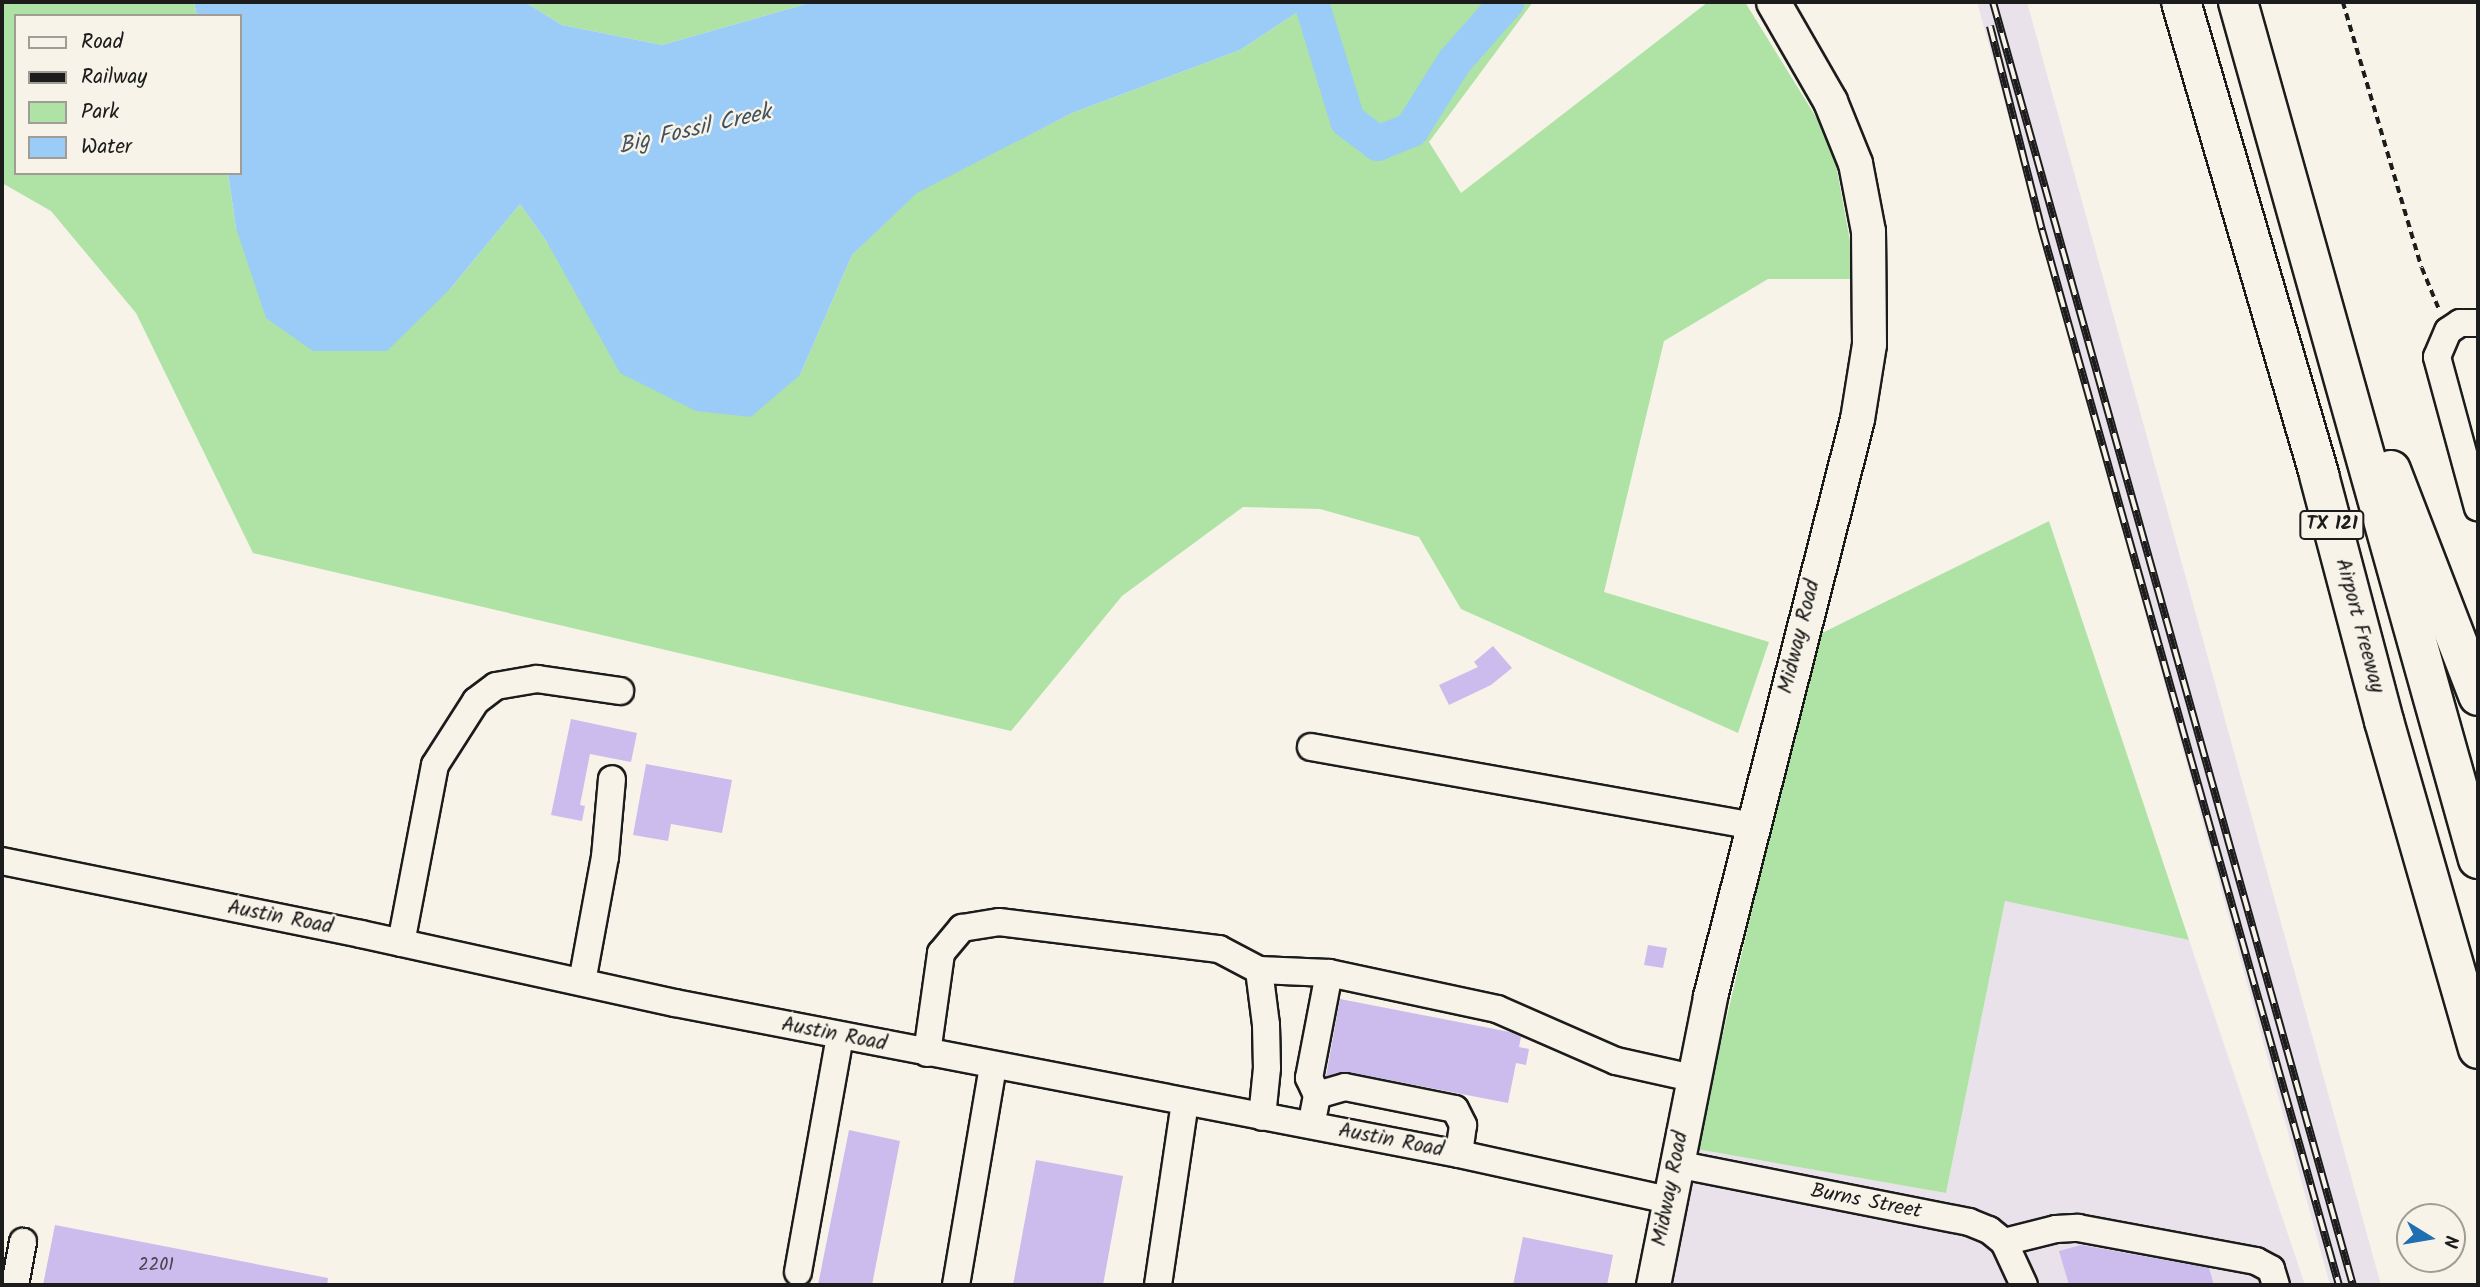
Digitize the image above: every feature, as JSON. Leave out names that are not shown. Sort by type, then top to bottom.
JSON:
[{"type":"highway","name":"Airport Freeway","points":[[2181,2],[2319,475],[2384,721],[2478,1049]]},
{"type":"highway","name":"TX 121","points":[[2238,2],[2478,859]]},
{"type":"highway","points":[[2306,250],[2478,696]]},
{"type":"main road","name":"Midway Road","points":[[1653,1285],[1692,1078],[1857,419],[1869,344],[1871,305],[1868,230],[1855,163],[1830,101],[1773,2]]},
{"type":"street","points":[[2478,323],[2460,323],[2448,331],[2438,356],[2478,508]]},
{"type":"street","points":[[401,943],[435,765],[477,702],[496,686],[537,679],[620,691]]},
{"type":"street","points":[[1311,747],[1754,826]]},
{"type":"street","points":[[582,982],[605,857],[612,779]]},
{"type":"street","name":"Austin Road","points":[[2,861],[840,1036],[1459,1154],[1669,1200]]},
{"type":"street","points":[[927,1053],[941,953],[962,928],[999,922],[1219,949],[1259,970],[1329,973],[1497,1009],[1616,1061],[1692,1078]]},
{"type":"street","points":[[1259,970],[1266,1025],[1267,1069],[1262,1117]]},
{"type":"street","points":[[1311,1125],[1317,1095],[1309,1078],[1329,973]]},
{"type":"street","points":[[798,1272],[840,1036]]},
{"type":"street","points":[[957,1285],[993,1066]]},
{"type":"street","points":[[1317,1095],[1345,1087],[1455,1109],[1463,1125],[1459,1154]]},
{"type":"street","points":[[1158,1285],[1185,1103]]},
{"type":"street","name":"Burns Street","points":[[1676,1164],[1969,1222],[1989,1230],[2004,1242]]},
{"type":"street","points":[[2024,1285],[2004,1242],[2056,1229],[2078,1228],[2256,1261],[2271,1269],[2276,1285]]},
{"type":"street","points":[[15,1285],[23,1242]]},
{"type":"path","points":[[2343,2],[2422,268],[2448,331]]},
{"type":"shaded area","points":[[1977,2],[2027,2],[2381,1285],[2330,1285]]},
{"type":"shaded area","points":[[2005,901],[2189,940],[2305,1285],[1671,1285],[1696,1149],[1946,1193]]},
{"type":"green space","points":[[2,2],[194,2],[197,14],[14,14],[14,175],[228,175],[236,228],[450,289],[520,204],[547,242],[800,375],[852,255],[917,192],[1072,113],[1240,50],[1313,2],[1533,2],[1429,142],[1461,193],[1708,2],[1745,2],[1832,143],[1857,279],[1768,279],[1664,341],[1604,592],[1769,642],[1738,733],[1461,609],[1419,537],[1320,509],[1243,507],[1122,596],[1011,731],[253,553],[136,313],[51,211],[2,183]]},
{"type":"green space","points":[[525,2],[813,2],[662,45],[562,25]]},
{"type":"green space","points":[[2049,521],[2189,940],[2005,901],[1946,1193],[1696,1149],[1816,636]]},
{"type":"water","points":[[194,2],[525,2],[562,25],[662,45],[813,2],[1313,2],[1240,50],[1072,113],[917,193],[852,255],[800,375],[751,417],[696,411],[620,373],[547,242],[520,204],[450,289],[387,351],[313,351],[266,318],[236,228],[228,175],[242,175],[242,14],[197,14]]},
{"type":"building","points":[[1493,646],[1512,668],[1491,685],[1449,705],[1439,685],[1478,667],[1474,662]]},
{"type":"building","points":[[571,719],[637,733],[631,762],[590,754],[580,805],[585,806],[582,821],[551,815]]},
{"type":"building","points":[[646,764],[732,780],[722,833],[671,824],[668,841],[633,835]]},
{"type":"building","points":[[1648,945],[1667,948],[1663,968],[1644,965]]},
{"type":"building","points":[[1340,999],[1510,1032],[1521,1037],[1519,1047],[1529,1049],[1526,1065],[1516,1063],[1508,1103],[1348,1072],[1326,1076]]},
{"type":"building","points":[[849,1130],[900,1141],[872,1285],[818,1285]]},
{"type":"building","points":[[1036,1160],[1123,1176],[1103,1285],[1013,1285]]},
{"type":"building","points":[[55,1225],[328,1278],[327,1285],[43,1285]]},
{"type":"building","points":[[1523,1237],[1613,1255],[1607,1285],[1513,1285]]},
{"type":"building","points":[[2081,1245],[2209,1268],[2214,1285],[2069,1285],[2059,1251]]},
{"type":"waterway","name":"Big Fossil Creek","points":[[1311,2],[1347,120],[1377,143],[1411,129],[1454,61],[1506,2]]},
{"type":"railway","points":[[1993,2],[2353,1285]]},
{"type":"railway","points":[[1990,26],[2042,230],[2339,1285]]}]
